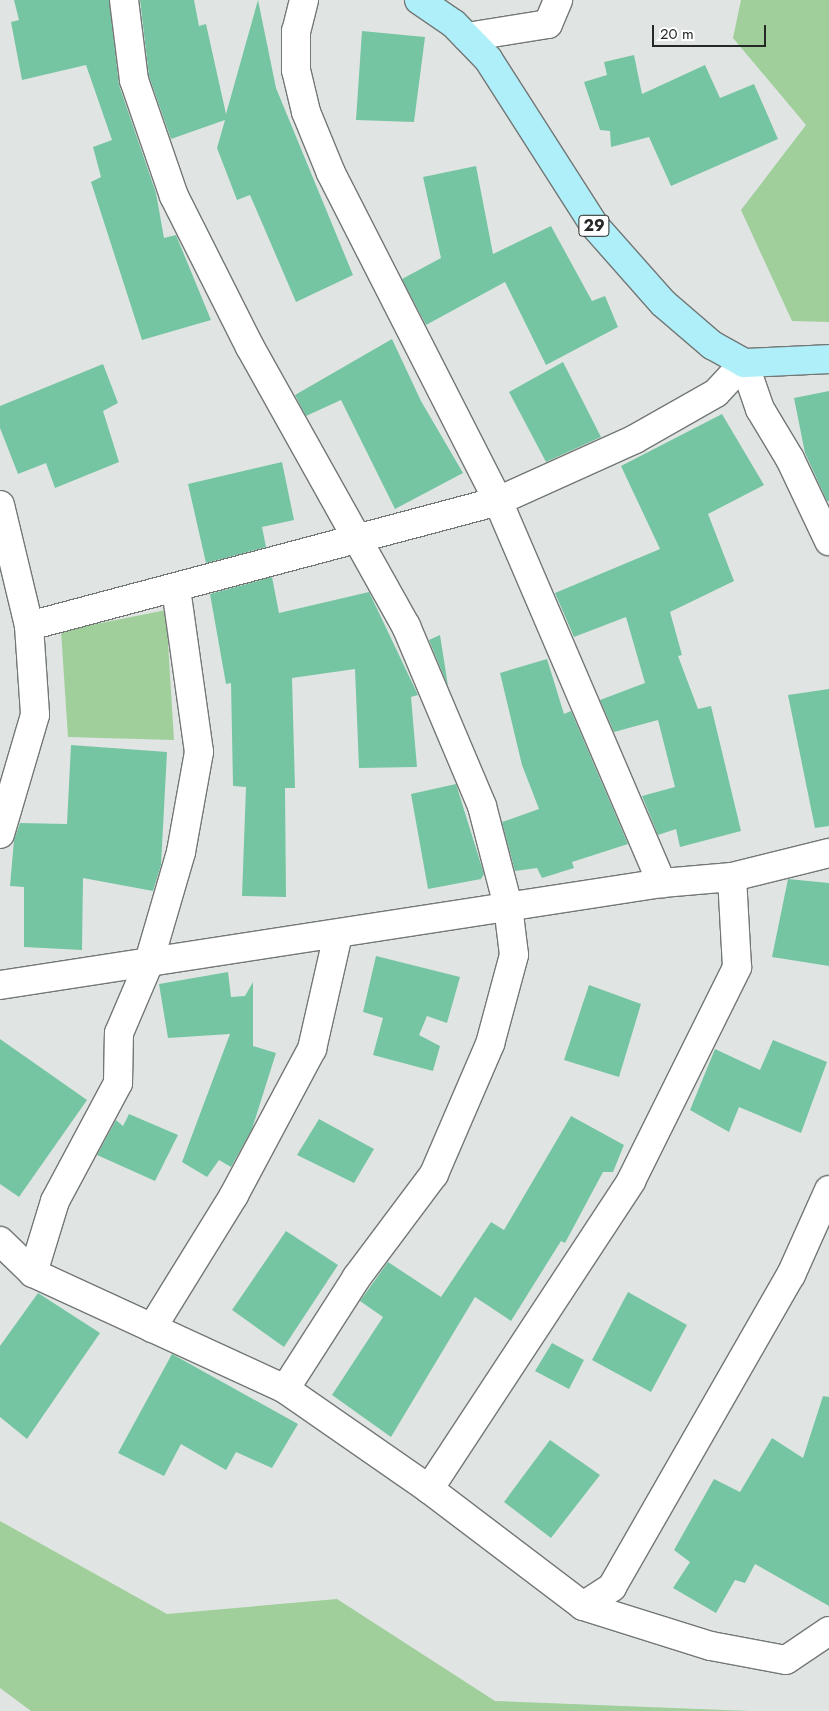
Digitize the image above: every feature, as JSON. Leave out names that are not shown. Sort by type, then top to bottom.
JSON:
[{"type":"main road","name":"29","points":[[419,0],[467,37],[519,102],[594,225],[627,267],[712,345],[744,363]]},
{"type":"main road","points":[[744,363],[829,359]]},
{"type":"street","points":[[124,0],[134,80],[174,196],[250,347],[357,542],[406,626],[482,806],[508,906],[514,955],[490,1044],[434,1174],[356,1277],[285,1389]]},
{"type":"street","points":[[304,0],[296,31],[296,70],[306,112],[331,173],[498,501],[662,883]]},
{"type":"street","points":[[467,37],[548,24],[558,0]]},
{"type":"street","points":[[29,626],[357,542],[498,501],[635,439],[716,393],[744,363],[760,409],[790,459],[829,541]]},
{"type":"street","points":[[0,505],[29,626],[35,715],[0,834]]},
{"type":"street","points":[[34,1273],[55,1201],[118,1084],[119,1033],[148,965],[181,852],[198,752],[176,588]]},
{"type":"street","points":[[0,985],[148,965],[508,906],[662,883],[732,877],[829,853]]},
{"type":"street","points":[[430,1489],[630,1181],[737,967],[732,877]]},
{"type":"street","points":[[152,1328],[234,1195],[312,1049],[338,935]]},
{"type":"street","points":[[583,1606],[612,1586],[791,1275],[829,1190]]},
{"type":"street","points":[[0,1241],[34,1273],[285,1389],[430,1489],[583,1606],[711,1646],[786,1660],[829,1631]]},
{"type":"green space","points":[[741,0],[829,0],[829,322],[792,321],[741,210],[806,125],[733,38]]},
{"type":"green space","points":[[166,610],[174,740],[68,737],[61,631]]},
{"type":"green space","points":[[0,1521],[167,1614],[337,1599],[495,1701],[750,1711],[31,1711],[0,1688]]},
{"type":"building","points":[[14,0],[109,0],[119,85],[156,193],[164,238],[176,235],[211,320],[142,340],[91,182],[101,177],[93,147],[112,140],[86,65],[22,80],[11,22],[19,20]]},
{"type":"building","points":[[140,0],[194,0],[199,26],[206,24],[226,114],[258,0],[276,88],[353,275],[296,302],[250,195],[237,200],[217,148],[225,120],[171,139],[149,76]]},
{"type":"building","points":[[362,31],[425,37],[414,122],[356,120]]},
{"type":"building","points":[[634,55],[642,94],[705,65],[720,98],[754,84],[778,139],[671,186],[649,137],[611,147],[610,131],[600,130],[584,82],[607,75],[604,62]]},
{"type":"building","points":[[476,166],[493,254],[551,226],[592,301],[605,296],[618,327],[546,365],[505,282],[426,325],[402,279],[441,258],[423,177]]},
{"type":"building","points":[[392,339],[421,401],[463,473],[395,509],[341,400],[306,416],[295,395]]},
{"type":"building","points":[[563,362],[601,437],[546,462],[509,392]]},
{"type":"building","points":[[103,364],[118,403],[103,411],[119,462],[55,488],[46,463],[18,474],[0,428],[0,406]]},
{"type":"building","points":[[829,391],[829,501],[827,501],[805,453],[794,398]]},
{"type":"building","points":[[722,414],[764,485],[708,514],[734,581],[670,612],[682,655],[678,656],[698,709],[711,706],[741,831],[680,847],[676,829],[658,835],[642,796],[675,787],[658,720],[614,732],[600,700],[645,683],[626,617],[574,637],[555,593],[660,549],[621,466]]},
{"type":"building","points":[[282,462],[294,520],[262,527],[266,547],[206,563],[188,484]]},
{"type":"building","points":[[272,577],[279,613],[369,592],[418,695],[411,697],[417,767],[359,768],[355,669],[292,678],[295,788],[285,788],[286,897],[242,896],[246,787],[233,786],[231,683],[226,684],[210,594]]},
{"type":"building","points":[[440,635],[448,686],[429,640]]},
{"type":"building","points":[[547,659],[564,714],[571,711],[628,844],[572,862],[574,868],[542,878],[537,868],[515,871],[502,822],[539,809],[522,765],[500,673]]},
{"type":"building","points":[[829,689],[829,826],[815,828],[788,695]]},
{"type":"building","points":[[71,745],[167,752],[161,865],[153,891],[83,878],[82,950],[24,947],[24,887],[10,886],[14,840],[20,823],[67,824]]},
{"type":"building","points":[[456,784],[484,874],[481,879],[428,889],[411,794]]},
{"type":"building","points":[[788,879],[829,883],[829,966],[772,957]]},
{"type":"building","points":[[376,956],[460,977],[447,1023],[427,1016],[419,1035],[440,1046],[433,1071],[373,1055],[383,1018],[363,1012]]},
{"type":"building","points":[[228,972],[231,997],[245,996],[253,982],[253,1046],[276,1053],[252,1129],[231,1167],[219,1160],[207,1177],[182,1162],[230,1034],[168,1038],[159,984]]},
{"type":"building","points":[[589,985],[641,1004],[619,1077],[564,1060]]},
{"type":"building","points":[[0,1039],[87,1100],[19,1197],[0,1184]]},
{"type":"building","points":[[773,1040],[827,1062],[801,1133],[739,1107],[729,1132],[690,1110],[715,1049],[760,1070]]},
{"type":"building","points":[[129,1114],[178,1135],[155,1181],[97,1155],[116,1120],[123,1126]]},
{"type":"building","points":[[571,1116],[624,1145],[613,1172],[603,1172],[565,1243],[561,1241],[511,1321],[475,1297],[391,1437],[332,1395],[383,1317],[360,1301],[388,1262],[441,1297],[491,1222],[504,1230]]},
{"type":"building","points":[[319,1119],[374,1149],[354,1183],[297,1155]]},
{"type":"building","points":[[286,1231],[338,1265],[284,1347],[232,1310]]},
{"type":"building","points":[[628,1292],[687,1325],[651,1392],[592,1360]]},
{"type":"building","points":[[38,1293],[100,1333],[27,1439],[0,1417],[0,1346]]},
{"type":"building","points":[[552,1343],[584,1360],[569,1389],[535,1371]]},
{"type":"building","points":[[172,1354],[298,1424],[272,1468],[236,1452],[226,1470],[181,1444],[164,1476],[118,1453]]},
{"type":"building","points":[[823,1396],[829,1397],[829,1606],[755,1564],[745,1583],[735,1580],[716,1613],[673,1588],[690,1562],[674,1550],[714,1479],[740,1492],[772,1438],[803,1458]]},
{"type":"building","points":[[550,1440],[600,1475],[551,1538],[504,1502]]}]
